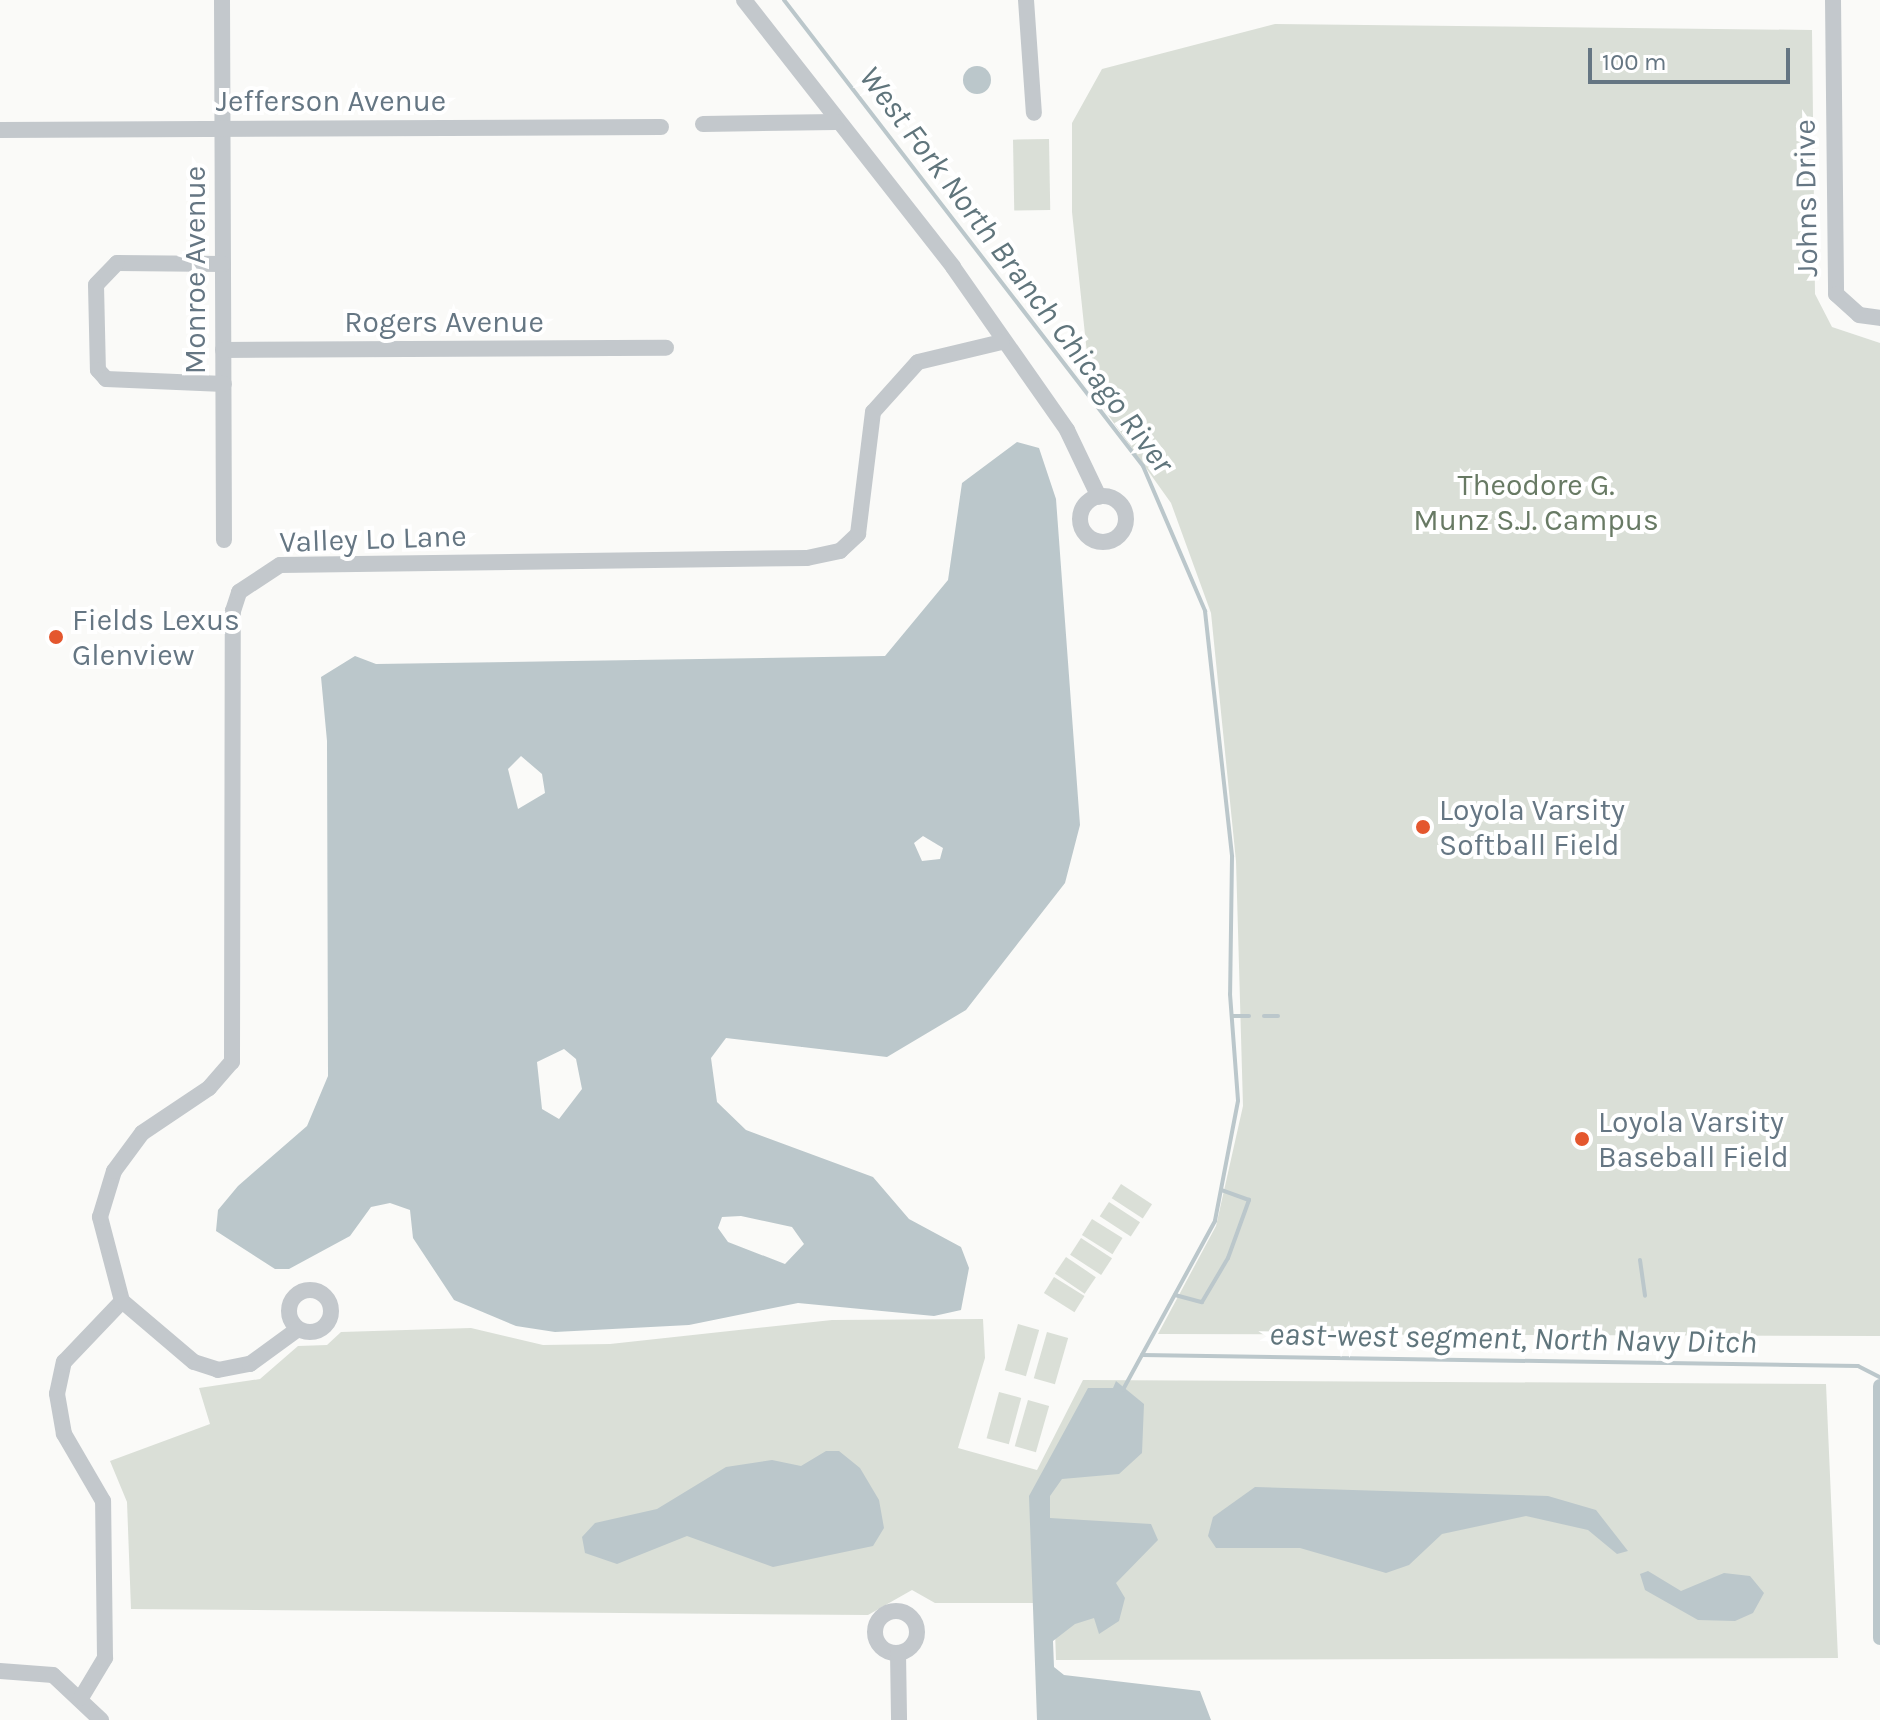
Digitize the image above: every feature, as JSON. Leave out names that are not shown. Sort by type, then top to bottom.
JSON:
[{"type":"street","name":"Monroe Avenue","points":[[222,0],[224,540]]},
{"type":"street","points":[[744,0],[836,122],[953,267],[1002,342],[1067,430],[1099,497]]},
{"type":"street","points":[[1026,0],[1034,113]]},
{"type":"street","name":"Johns Drive","points":[[1833,0],[1836,294],[1859,315],[1880,318]]},
{"type":"street","points":[[703,124],[836,122]]},
{"type":"street","name":"Jefferson Avenue","points":[[0,130],[661,127]]},
{"type":"street","points":[[223,264],[117,263],[96,285],[98,370],[106,379],[224,384]]},
{"type":"street","name":"Valley Lo Lane","points":[[122,1301],[100,1217],[114,1171],[142,1133],[209,1088],[232,1062],[233,611],[239,592],[280,565],[807,558],[840,551],[858,534],[873,412],[918,362],[1002,342]]},
{"type":"street","name":"Rogers Avenue","points":[[223,350],[666,348]]},
{"type":"street","points":[[81,1698],[105,1658],[103,1501],[64,1434],[57,1394],[76,1342],[122,1301],[194,1362],[218,1370],[250,1364],[298,1329]]},
{"type":"street","points":[[898,1653],[899,1720]]},
{"type":"street","points":[[0,1671],[53,1675],[101,1720]]},
{"type":"green space","name":"Theodore G. Munz S.J. Campus","points":[[1275,24],[1812,30],[1815,294],[1832,327],[1880,343],[1880,1336],[1158,1334],[1216,1226],[1243,1106],[1236,861],[1211,613],[1171,503],[1091,391],[1072,212],[1072,123],[1102,69]]},
{"type":"green space","points":[[1049,139],[1050,210],[1014,211],[1013,140]]},
{"type":"green space","points":[[1121,1184],[1152,1204],[1143,1218],[1112,1198]]},
{"type":"green space","points":[[1109,1202],[1140,1222],[1131,1236],[1100,1216]]},
{"type":"green space","points":[[1092,1219],[1123,1238],[1112,1254],[1082,1235]]},
{"type":"green space","points":[[1081,1238],[1112,1258],[1101,1275],[1070,1255]]},
{"type":"green space","points":[[1066,1257],[1096,1277],[1085,1294],[1055,1274]]},
{"type":"green space","points":[[1054,1277],[1085,1296],[1074,1312],[1044,1293]]},
{"type":"green space","points":[[983,1319],[985,1358],[958,1448],[1037,1470],[1083,1380],[1826,1384],[1838,1658],[1056,1660],[1054,1603],[935,1603],[912,1590],[868,1615],[131,1609],[127,1502],[110,1461],[210,1424],[199,1388],[260,1379],[298,1346],[327,1345],[341,1332],[471,1328],[543,1345],[610,1344],[832,1320]]},
{"type":"green space","points":[[1018,1324],[1039,1330],[1026,1376],[1005,1370]]},
{"type":"green space","points":[[1047,1332],[1068,1338],[1055,1384],[1034,1378]]},
{"type":"green space","points":[[999,1392],[1021,1398],[1009,1444],[987,1438]]},
{"type":"green space","points":[[1028,1400],[1049,1406],[1036,1452],[1015,1446]]},
{"type":"shaded area","points":[[977,66],[987,70],[991,80],[987,90],[977,94],[967,90],[963,80],[967,70]]},
{"type":"shaded area","points":[[1017,442],[1039,448],[1056,499],[1080,825],[1065,883],[966,1010],[887,1057],[726,1038],[711,1058],[717,1102],[746,1130],[873,1177],[909,1219],[961,1247],[969,1268],[961,1310],[934,1316],[798,1303],[689,1325],[555,1332],[516,1326],[454,1300],[413,1238],[410,1210],[390,1203],[371,1207],[350,1236],[289,1269],[275,1269],[216,1231],[218,1210],[238,1186],[307,1126],[328,1076],[327,741],[321,677],[355,656],[376,664],[885,656],[948,580],[962,483]],"holes":[[[521,756],[542,774],[545,793],[518,809],[508,769]],[[923,836],[943,848],[940,859],[922,861],[914,843]],[[564,1049],[576,1059],[582,1089],[559,1119],[542,1109],[537,1062]],[[741,1216],[792,1227],[804,1244],[785,1264],[728,1242],[718,1228],[722,1217]]]},
{"type":"shaded area","points":[[1116,1381],[1144,1404],[1142,1453],[1119,1474],[1062,1479],[1050,1496],[1050,1518],[1151,1524],[1158,1540],[1116,1583],[1125,1598],[1119,1621],[1099,1634],[1094,1618],[1075,1624],[1053,1641],[1054,1667],[1064,1675],[1200,1691],[1211,1720],[1037,1720],[1029,1496],[1088,1388],[1113,1388]]},
{"type":"shaded area","points":[[826,1451],[839,1451],[860,1468],[879,1500],[884,1528],[873,1546],[773,1567],[687,1536],[617,1564],[585,1553],[582,1537],[595,1523],[657,1509],[726,1467],[772,1460],[801,1466]]},
{"type":"shaded area","points":[[1255,1487],[1548,1496],[1596,1510],[1628,1551],[1617,1554],[1588,1530],[1526,1516],[1442,1534],[1409,1565],[1386,1573],[1300,1548],[1216,1548],[1208,1536],[1213,1517]]},
{"type":"shaded area","points":[[1648,1571],[1681,1591],[1724,1573],[1750,1576],[1764,1593],[1753,1613],[1735,1621],[1698,1620],[1645,1590],[1640,1574]]},
{"type":"waterway","name":"West Fork North Branch Chicago River","points":[[784,0],[1143,466],[1205,611],[1232,857],[1230,994],[1238,1101],[1215,1221],[1123,1390]]},
{"type":"waterway","points":[[1232,1016],[1249,1016]]},
{"type":"waterway","points":[[1264,1016],[1278,1016]]},
{"type":"waterway","points":[[1175,1295],[1202,1302],[1228,1258],[1249,1200],[1222,1190]]},
{"type":"waterway","points":[[1640,1260],[1645,1296]]},
{"type":"waterway","name":"east-west segment, North Navy Ditch","points":[[1142,1355],[1858,1366],[1880,1377]]},
{"type":"waterway","points":[[1880,1386],[1880,1638]]},
{"type":"place","name":"Fields Lexus Glenview","points":[[56,637]]},
{"type":"place","name":"Loyola Varsity Softball Field","points":[[1423,827]]},
{"type":"place","name":"Loyola Varsity Baseball Field","points":[[1582,1139]]}]
